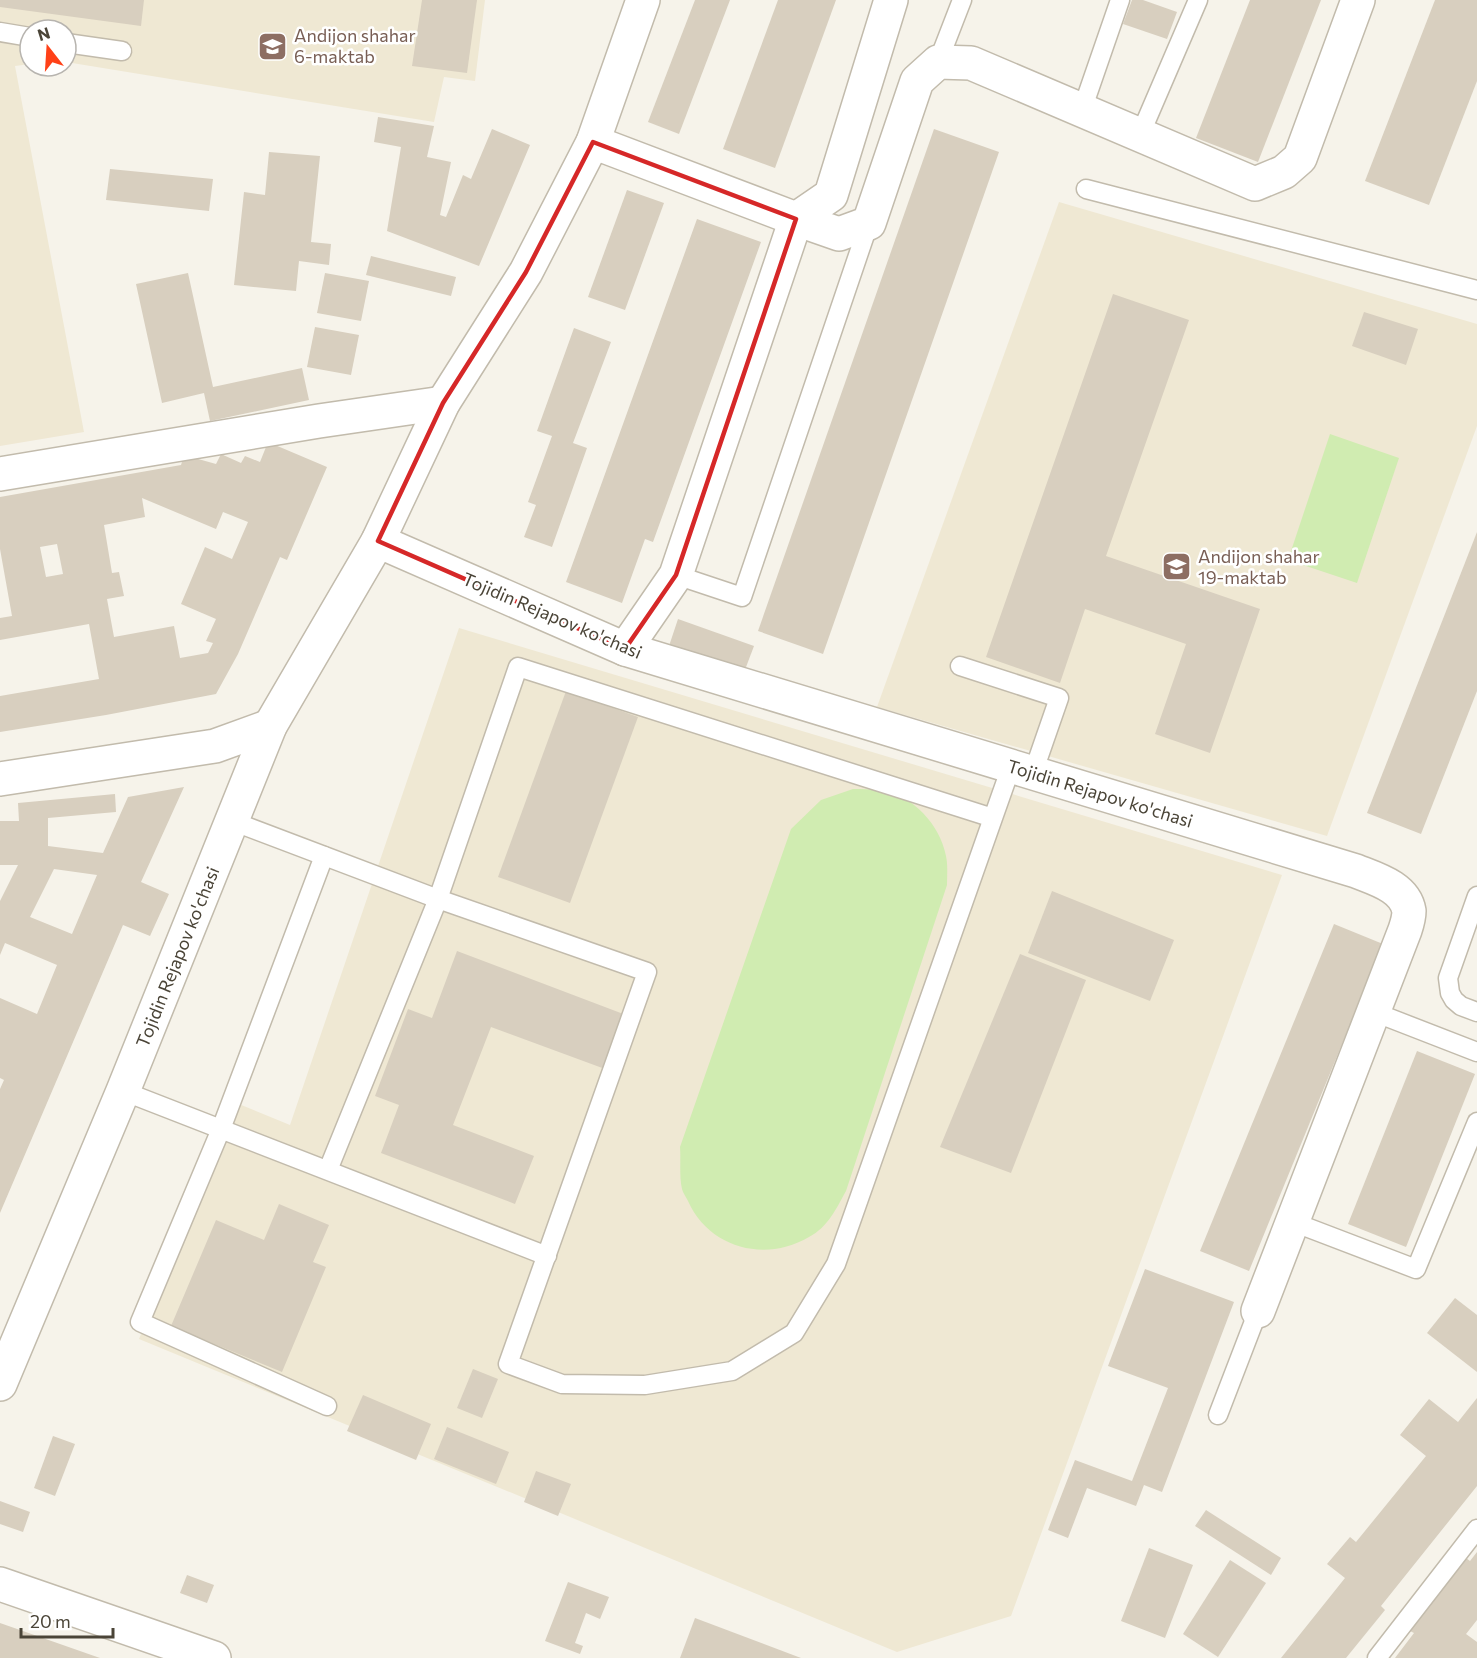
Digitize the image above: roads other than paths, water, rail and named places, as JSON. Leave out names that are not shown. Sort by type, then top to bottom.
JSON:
[{"type":"street","name":"Tojidin Rejapov ko'chasi","points":[[0,1383],[123,1091],[270,726],[378,541],[443,403],[526,272],[593,142],[643,0]]},
{"type":"street","points":[[625,650],[676,575],[796,219],[831,195],[891,0]]},
{"type":"street","points":[[593,142],[839,234],[869,223],[917,81],[938,62],[971,63],[1255,184],[1284,172],[1300,158],[1358,0]]},
{"type":"street","points":[[0,474],[319,421],[443,403]]},
{"type":"street","name":"Tojidin Rejapov ko'chasi","points":[[378,541],[625,650],[1356,871],[1390,885],[1405,899],[1409,913],[1405,930],[1258,1311]]},
{"type":"street","points":[[0,779],[215,746],[270,726]]},
{"type":"street","points":[[0,1584],[214,1658]]},
{"type":"lane","points":[[938,62],[962,0]]},
{"type":"lane","points":[[1082,110],[1120,0]]},
{"type":"lane","points":[[1140,135],[1198,0]]},
{"type":"lane","points":[[0,32],[18,35]]},
{"type":"lane","points":[[78,44],[122,51]]},
{"type":"lane","points":[[1086,189],[1477,290]]},
{"type":"lane","points":[[676,575],[742,597],[869,223]]},
{"type":"lane","points":[[232,821],[438,899],[647,972],[508,1364],[562,1384],[645,1385],[732,1371],[794,1333],[837,1264],[993,818],[1022,770],[1059,698],[960,666]]},
{"type":"lane","points":[[328,1170],[438,899],[518,667],[993,818]]},
{"type":"lane","points":[[324,856],[221,1129],[140,1322],[327,1406]]},
{"type":"lane","points":[[1477,896],[1448,978],[1450,993],[1454,999],[1461,1006],[1477,1012]]},
{"type":"lane","points":[[1374,1012],[1477,1052]]},
{"type":"lane","points":[[123,1091],[547,1256]]},
{"type":"lane","points":[[1293,1222],[1416,1269],[1477,1122]]},
{"type":"lane","points":[[1218,1415],[1258,1311]]},
{"type":"lane","points":[[1377,1658],[1477,1529]]},
{"type":"place","name":"Andijon shahar 6-maktab","points":[[273,46]]},
{"type":"place","name":"Andijon shahar 19-maktab","points":[[1177,567]]}]
